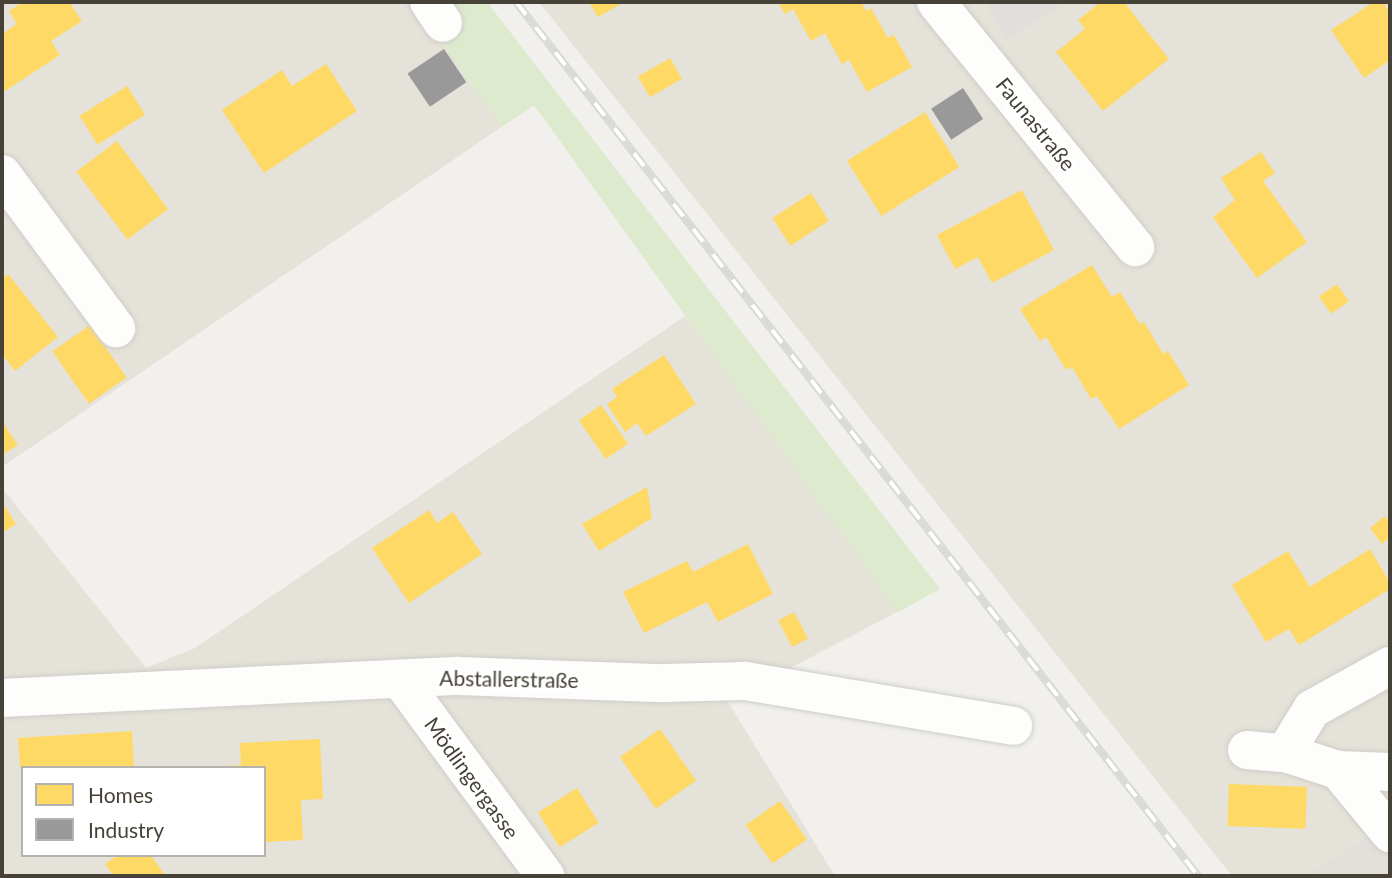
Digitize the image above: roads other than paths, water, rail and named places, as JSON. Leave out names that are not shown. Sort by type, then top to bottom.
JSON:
[{"type":"street","name":"Faunastraße","points":[[936,2],[1135,247]]},
{"type":"street","points":[[2,174],[116,328]]},
{"type":"street","points":[[1285,753],[1312,709],[1390,666]]},
{"type":"street","name":"Abstallerstraße","points":[[2,698],[458,676],[663,683],[745,681],[1013,726]]},
{"type":"street","name":"Mödlingergasse","points":[[400,679],[545,876]]},
{"type":"street","points":[[1247,750],[1285,753],[1338,769],[1390,772]]},
{"type":"street","points":[[1338,769],[1390,833]]},
{"type":"railway","points":[[516,2],[1198,876]]}]
